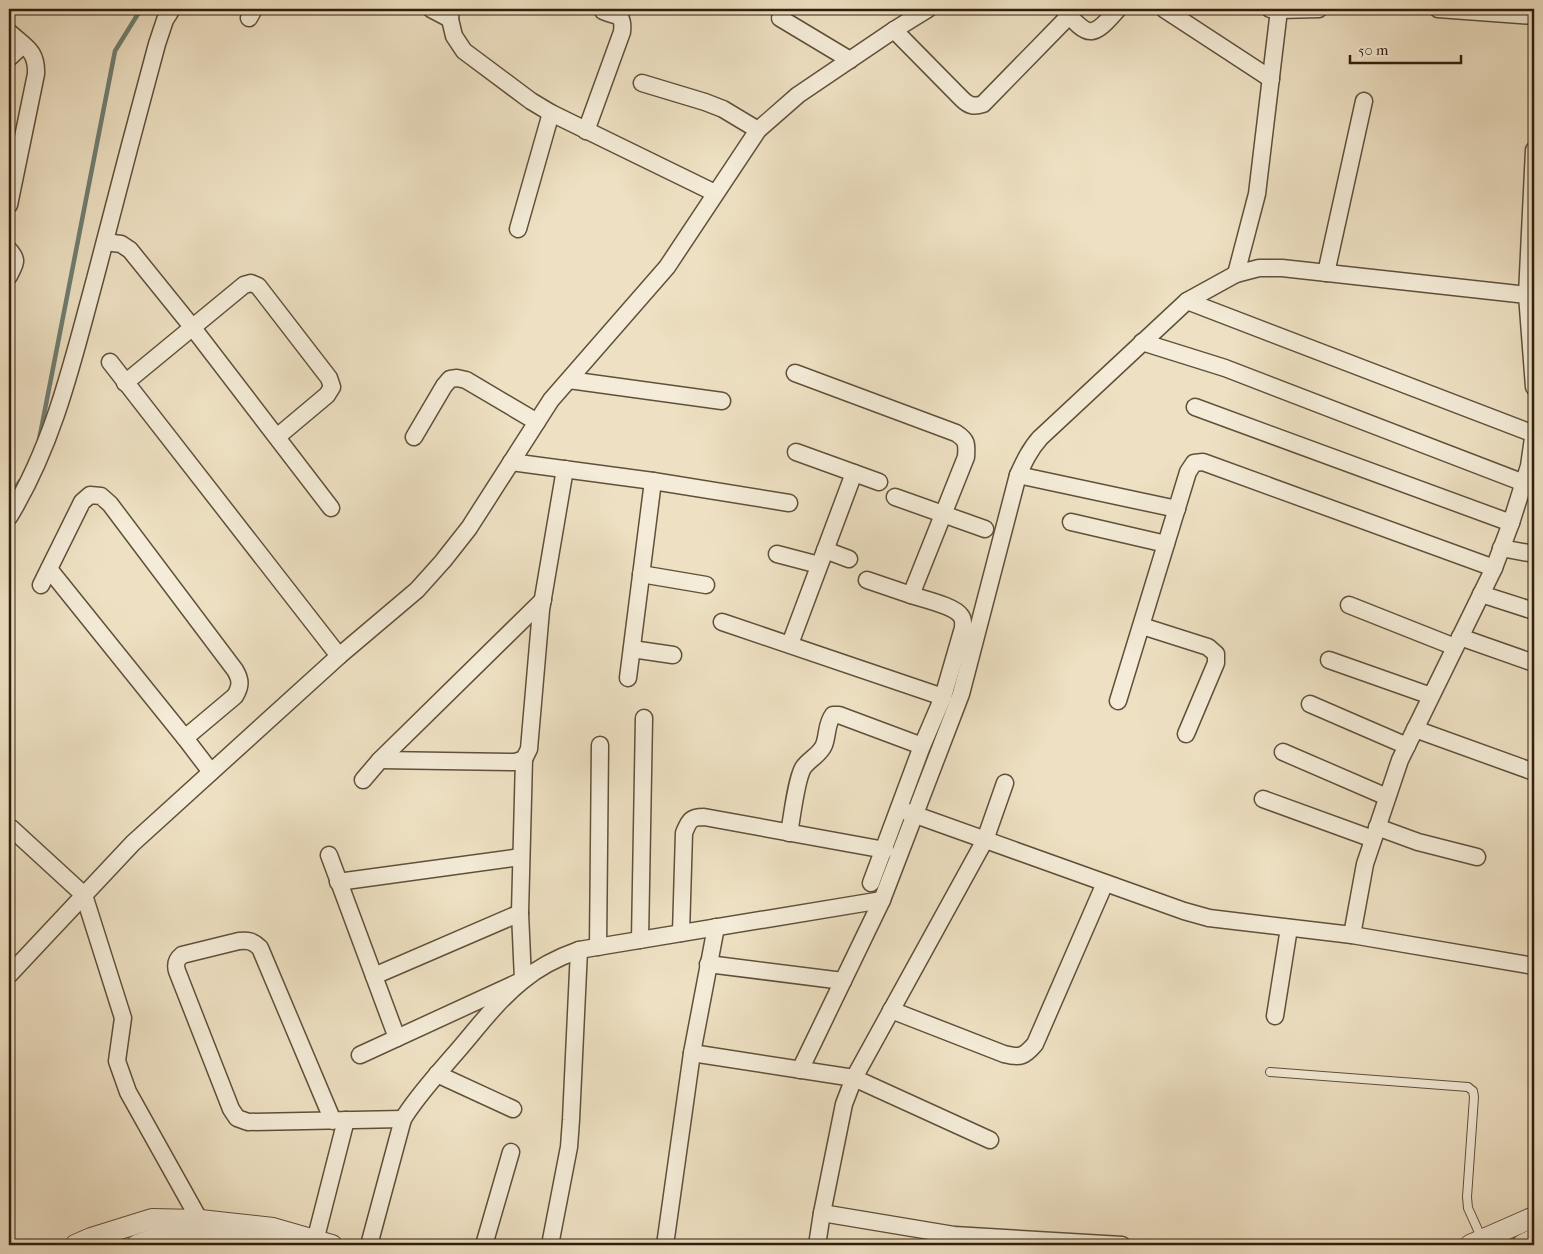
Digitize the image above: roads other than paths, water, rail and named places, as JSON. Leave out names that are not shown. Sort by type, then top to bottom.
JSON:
[{"type":"street","points":[[9,517],[46,443],[65,388],[157,44],[165,20],[172,9]]},
{"type":"street","points":[[431,9],[451,14],[454,36],[464,51],[531,101],[586,131],[714,193]]},
{"type":"street","points":[[586,131],[622,32],[623,24],[621,18],[617,14],[603,11],[602,9]]},
{"type":"street","points":[[10,972],[133,843],[339,656],[417,590],[443,561],[469,528],[551,400],[667,267],[714,193],[758,130],[798,95],[928,9]]},
{"type":"street","points":[[894,30],[962,99],[969,105],[976,106],[983,104],[1066,12],[1079,27],[1087,31],[1094,31],[1102,27],[1118,9]]},
{"type":"street","points":[[1164,9],[1271,79]]},
{"type":"street","points":[[1236,274],[1257,194],[1271,79],[1275,10],[1319,9]]},
{"type":"street","points":[[1438,9],[1534,16]]},
{"type":"street","points":[[780,18],[850,60]]},
{"type":"street","points":[[9,32],[33,54],[36,63],[36,74],[9,205]]},
{"type":"street","points":[[9,58],[23,45]]},
{"type":"street","points":[[642,83],[723,109],[758,130]]},
{"type":"street","points":[[1326,273],[1364,100]]},
{"type":"street","points":[[518,229],[551,113]]},
{"type":"street","points":[[1534,150],[1530,288],[1534,387]]},
{"type":"street","points":[[104,242],[121,244],[130,250],[193,328],[331,508]]},
{"type":"street","points":[[9,250],[15,257],[16,262],[9,276]]},
{"type":"street","points":[[800,1070],[882,900],[961,694],[1018,475],[1036,442],[1187,301],[1236,274],[1259,268],[1282,268],[1530,288]]},
{"type":"street","points":[[125,382],[244,285],[251,283],[258,286],[329,378],[332,387],[327,395],[277,437]]},
{"type":"street","points":[[1187,301],[1534,432],[1529,466],[1494,568],[1400,760],[1365,864],[1352,935]]},
{"type":"street","points":[[1142,342],[1225,368],[1524,483]]},
{"type":"street","points":[[110,362],[339,656]]},
{"type":"street","points":[[795,372],[956,432],[963,437],[966,445],[966,457],[912,595]]},
{"type":"street","points":[[414,437],[444,386],[450,379],[457,378],[466,380],[537,422]]},
{"type":"street","points":[[569,380],[722,402]]},
{"type":"street","points":[[1195,407],[1511,523]]},
{"type":"street","points":[[796,452],[879,482]]},
{"type":"street","points":[[511,462],[653,481],[789,504]]},
{"type":"street","points":[[1118,701],[1188,472],[1194,463],[1203,462],[1494,568]]},
{"type":"street","points":[[523,980],[520,913],[524,759],[529,749],[543,600],[565,469]]},
{"type":"street","points":[[790,644],[854,473]]},
{"type":"street","points":[[1018,475],[1177,509]]},
{"type":"street","points":[[628,678],[653,481]]},
{"type":"street","points":[[41,585],[82,502],[90,495],[101,496],[110,504],[240,679],[240,688],[235,696],[185,738]]},
{"type":"street","points":[[895,497],[985,529]]},
{"type":"street","points":[[1070,522],[1166,544]]},
{"type":"street","points":[[1501,548],[1534,554]]},
{"type":"street","points":[[825,550],[849,559]]},
{"type":"street","points":[[777,554],[819,565]]},
{"type":"street","points":[[49,569],[211,772]]},
{"type":"street","points":[[641,574],[706,585]]},
{"type":"street","points":[[868,580],[954,610],[961,615],[963,622],[963,628],[943,696],[922,746],[885,850],[871,883]]},
{"type":"street","points":[[1481,594],[1534,611]]},
{"type":"street","points":[[363,780],[380,760],[543,600]]},
{"type":"street","points":[[1349,606],[1457,642],[1534,663]]},
{"type":"street","points":[[722,622],[943,696]]},
{"type":"street","points":[[1142,626],[1208,647],[1216,654],[1216,663],[1186,734]]},
{"type":"street","points":[[632,649],[673,655]]},
{"type":"street","points":[[1329,660],[1431,696]]},
{"type":"street","points":[[1310,704],[1407,746]]},
{"type":"street","points":[[789,833],[800,777],[804,768],[823,747],[829,720],[833,715],[922,746]]},
{"type":"street","points":[[640,940],[644,718]]},
{"type":"street","points":[[1415,729],[1534,772]]},
{"type":"street","points":[[598,947],[600,745]]},
{"type":"street","points":[[1283,752],[1387,797]]},
{"type":"street","points":[[380,760],[515,762],[524,759]]},
{"type":"street","points":[[817,1245],[844,1104],[854,1078],[985,840],[1005,783]]},
{"type":"street","points":[[1262,799],[1375,833],[1477,858]]},
{"type":"street","points":[[899,809],[1184,911],[1209,918],[1352,935],[1534,966]]},
{"type":"street","points":[[681,933],[684,832],[688,822],[695,817],[704,817],[885,850]]},
{"type":"street","points":[[11,828],[84,895],[123,1018],[117,1061],[128,1092],[203,1226]]},
{"type":"street","points":[[329,855],[398,1038]]},
{"type":"street","points":[[338,882],[521,858]]},
{"type":"street","points":[[891,1010],[1004,1054],[1016,1057],[1027,1054],[1035,1044],[1105,883]]},
{"type":"street","points":[[360,1055],[523,980],[558,958],[579,950],[882,900]]},
{"type":"street","points":[[374,976],[520,913]]},
{"type":"street","points":[[666,1245],[692,1053],[716,928]]},
{"type":"street","points":[[1275,1016],[1289,928]]},
{"type":"street","points":[[74,1245],[90,1238],[152,1219],[203,1226],[273,1228],[321,1244],[340,1120],[260,948],[248,940],[182,955],[177,959],[177,971],[231,1109],[237,1118],[248,1122],[340,1120],[403,1119]]},
{"type":"street","points":[[550,1245],[568,1147],[571,1120],[579,950]]},
{"type":"street","points":[[708,964],[843,980]]},
{"type":"street","points":[[369,1245],[403,1119],[412,1103],[499,1002],[523,980]]},
{"type":"street","points":[[692,1053],[854,1078],[990,1140]]},
{"type":"street","points":[[437,1074],[513,1109]]},
{"type":"street","points":[[484,1245],[511,1152]]},
{"type":"street","points":[[822,1213],[953,1240],[1122,1245]]},
{"type":"street","points":[[1479,1243],[1534,1218]]},
{"type":"street","points":[[136,1245],[203,1226],[268,1245]]},
{"type":"street","points":[[1522,1245],[1534,1239]]},
{"type":"lane","points":[[1270,1072],[1468,1087],[1473,1091],[1467,1197],[1468,1208],[1479,1243]]},
{"type":"waterway","points":[[39,440],[115,51],[141,9]]},
{"type":"waterway","points":[[9,498],[20,481]]}]
